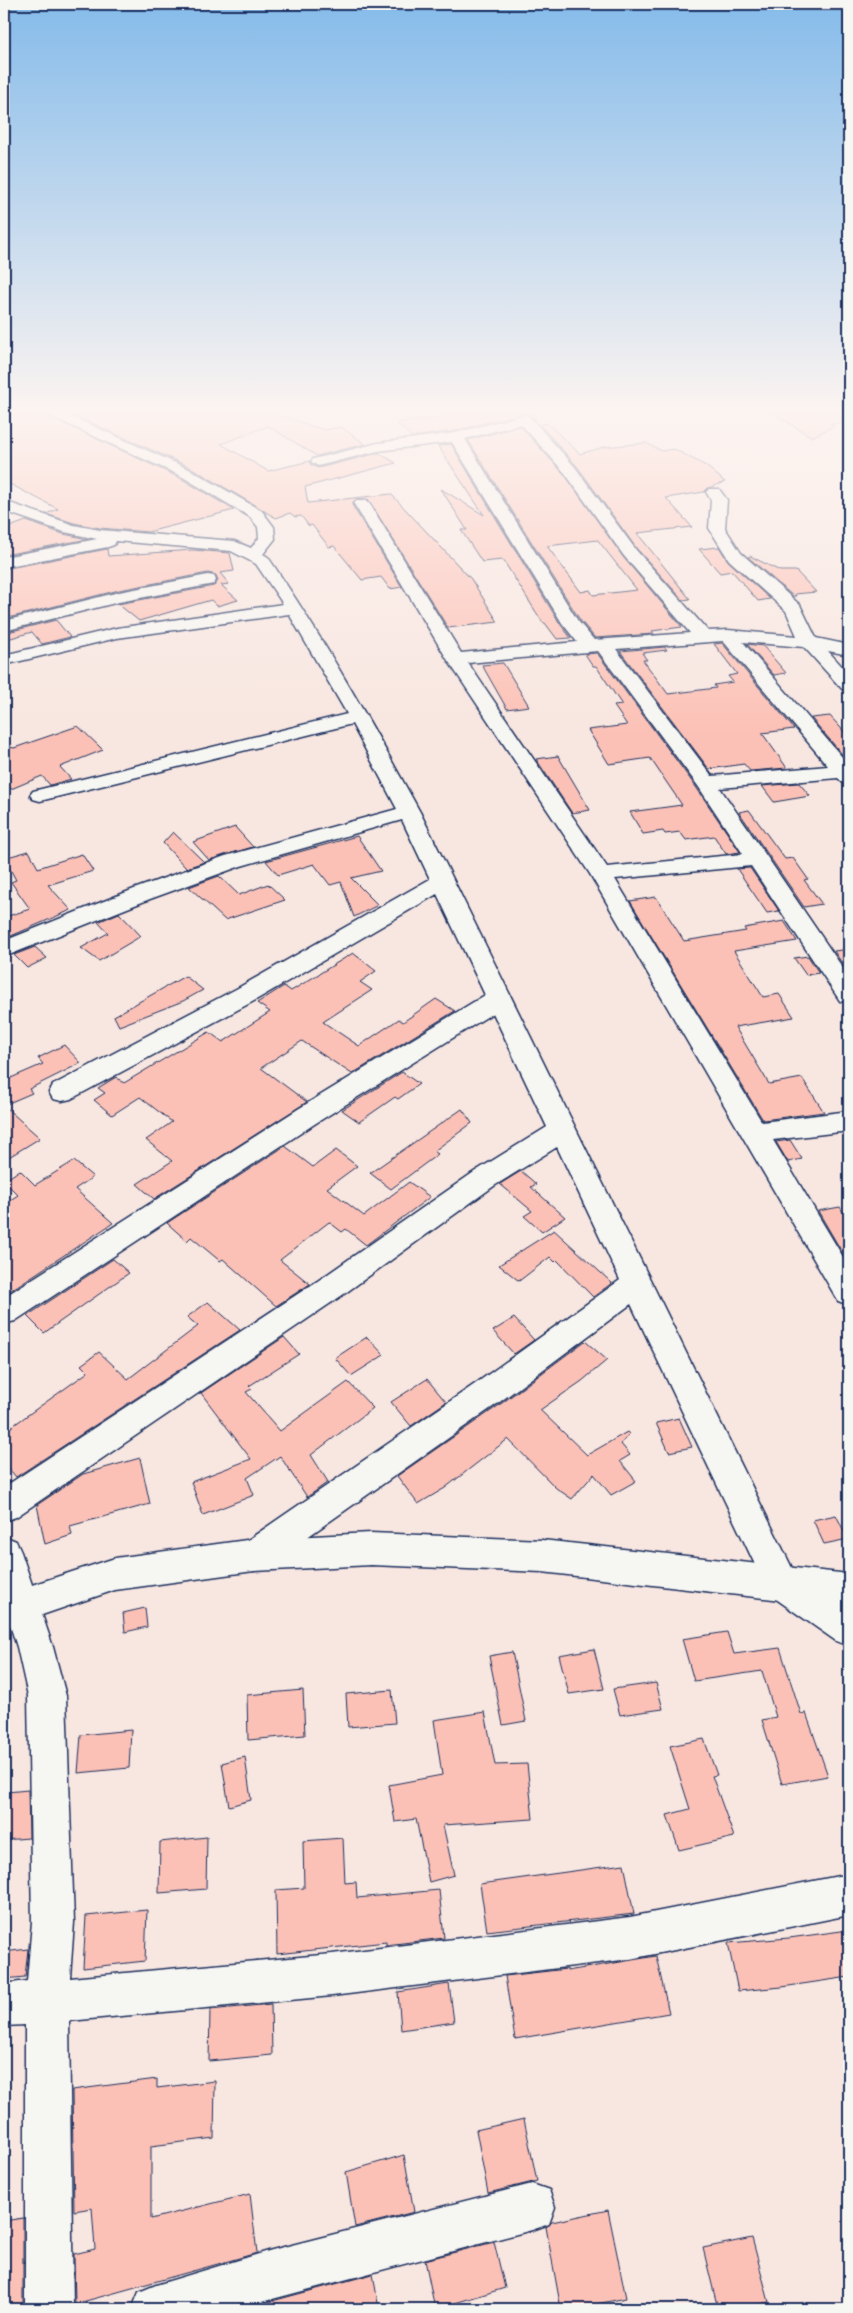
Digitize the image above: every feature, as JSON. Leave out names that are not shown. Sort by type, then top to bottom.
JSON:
[{"type":"street","points":[[35,517],[70,529],[100,535],[234,546],[254,555],[262,561],[294,608],[358,717],[409,812],[781,1582],[849,1629]]},
{"type":"street","points":[[254,555],[267,539],[266,527],[258,517]]},
{"type":"street","points":[[370,517],[456,659],[601,874],[849,1293]]},
{"type":"street","points":[[505,517],[571,623],[596,645],[706,783],[849,995]]},
{"type":"street","points":[[604,517],[630,553],[703,636]]},
{"type":"street","points":[[716,517],[720,536],[734,556],[794,609],[809,642],[849,685]]},
{"type":"street","points":[[4,562],[130,537]]},
{"type":"street","points":[[4,626],[119,597],[208,580]]},
{"type":"street","points":[[4,660],[104,635],[294,608]]},
{"type":"street","points":[[728,635],[845,769]]},
{"type":"street","points":[[456,659],[596,645],[728,635],[809,642],[849,650]]},
{"type":"street","points":[[40,795],[358,717]]},
{"type":"street","points":[[706,783],[845,769]]},
{"type":"street","points":[[4,950],[142,894],[233,861],[409,812]]},
{"type":"street","points":[[601,874],[756,859]]},
{"type":"street","points":[[62,1092],[244,995],[443,882]]},
{"type":"street","points":[[4,1312],[307,1116],[500,998]]},
{"type":"street","points":[[755,1133],[849,1121]]},
{"type":"street","points":[[4,1506],[161,1403],[333,1286],[484,1179],[563,1130]]},
{"type":"street","points":[[254,1555],[486,1394],[637,1284]]},
{"type":"street","points":[[12,1607],[115,1574],[254,1555],[371,1549],[542,1556],[849,1591]]},
{"type":"street","points":[[4,1552],[12,1607],[35,1647],[47,1696],[53,1922],[47,2001],[49,2309]]},
{"type":"street","points":[[4,2005],[332,1975],[630,1938],[849,1895]]},
{"type":"street","points":[[156,2309],[272,2274],[532,2206]]},
{"type":"building","points":[[55,517],[207,517],[148,532],[100,528]]},
{"type":"building","points":[[302,517],[359,517],[402,587],[390,589],[381,577],[362,580],[334,546],[329,547],[312,525],[309,526]]},
{"type":"building","points":[[379,517],[413,517],[471,579],[498,622],[448,628]]},
{"type":"building","points":[[459,517],[495,517],[560,624],[571,638],[557,639],[545,623],[543,623],[503,560],[482,562],[461,530],[467,530]]},
{"type":"building","points":[[516,517],[595,517],[623,557],[682,627],[652,631],[654,634],[595,638],[580,620]],"holes":[[[598,540],[637,590],[593,595],[590,590],[581,592],[547,546]]]},
{"type":"building","points":[[614,517],[683,517],[692,527],[637,533],[690,599],[683,600],[637,549]]},
{"type":"building","points":[[26,521],[63,534],[88,539],[4,555],[4,529]]},
{"type":"building","points":[[719,547],[728,561],[770,599],[758,601],[732,571],[720,573],[699,549]]},
{"type":"building","points":[[107,549],[108,556],[193,550],[230,553],[234,571],[220,573],[229,584],[221,585],[238,600],[217,606],[211,600],[139,621],[118,604],[214,586],[218,581],[216,575],[208,573],[119,590],[4,619],[4,569]]},
{"type":"building","points":[[750,556],[780,571],[796,571],[816,592],[795,594],[796,596],[793,596],[748,557]]},
{"type":"building","points":[[56,620],[70,637],[42,644],[32,632],[4,640],[4,633]]},
{"type":"building","points":[[722,643],[794,729],[762,733],[787,768],[750,771],[744,764],[709,769],[620,651],[665,647],[667,650],[642,653],[647,660],[643,660],[668,694],[716,688],[714,685],[733,682],[728,676],[737,674],[714,644]]},
{"type":"building","points":[[747,644],[763,646],[786,673],[774,675]]},
{"type":"building","points":[[597,653],[696,787],[740,852],[726,854],[714,836],[686,840],[680,832],[665,834],[663,831],[643,834],[630,812],[682,805],[650,758],[609,764],[588,730],[627,725],[614,706],[622,705],[596,666],[593,666],[585,654]]},
{"type":"building","points":[[503,663],[529,706],[507,709],[482,665]]},
{"type":"building","points":[[830,716],[849,737],[849,762],[811,718]]},
{"type":"building","points":[[78,726],[103,750],[60,767],[71,779],[50,785],[42,776],[11,789],[4,782],[4,746],[14,748]]},
{"type":"building","points":[[558,756],[590,810],[572,813],[536,759]]},
{"type":"building","points":[[799,783],[810,796],[774,802],[762,786]]},
{"type":"building","points":[[749,810],[785,859],[793,858],[808,879],[804,880],[822,904],[804,907],[739,812]]},
{"type":"building","points":[[235,827],[253,847],[209,860],[193,842]]},
{"type":"building","points":[[173,832],[204,862],[186,868],[163,843]]},
{"type":"building","points":[[357,836],[381,871],[351,878],[378,905],[354,917],[341,882],[330,885],[314,864],[278,875],[266,861]]},
{"type":"building","points":[[29,851],[38,868],[82,854],[93,871],[48,885],[71,910],[4,939],[4,915],[5,917],[30,909],[11,882],[16,880],[4,858]]},
{"type":"building","points":[[750,868],[779,911],[767,913],[737,869]]},
{"type":"building","points":[[219,876],[239,895],[268,884],[285,900],[225,920],[189,887]]},
{"type":"building","points":[[656,897],[684,941],[746,931],[744,928],[784,921],[797,941],[734,951],[763,997],[779,994],[794,1017],[735,1027],[769,1084],[802,1078],[824,1112],[763,1120],[630,901]]},
{"type":"building","points":[[119,913],[141,936],[99,961],[81,948],[108,933],[98,922]]},
{"type":"building","points":[[35,947],[47,958],[27,968],[14,955]]},
{"type":"building","points":[[849,949],[849,967],[845,968],[834,951]]},
{"type":"building","points":[[353,953],[376,971],[360,982],[372,990],[323,1022],[359,1046],[399,1019],[403,1022],[436,999],[455,1011],[352,1074],[302,1041],[261,1068],[307,1102],[154,1199],[137,1184],[172,1161],[146,1140],[172,1122],[140,1097],[112,1115],[94,1100],[105,1093],[98,1088],[116,1077],[124,1083],[209,1032],[223,1042],[270,1012],[257,1003],[284,986],[291,991]]},
{"type":"building","points":[[808,956],[819,973],[806,975],[794,958]]},
{"type":"building","points":[[185,976],[203,990],[183,1001],[119,1026],[114,1016]]},
{"type":"building","points":[[64,1045],[81,1063],[29,1089],[32,1093],[4,1105],[4,1081],[43,1064],[38,1058]]},
{"type":"building","points":[[402,1072],[419,1084],[398,1099],[395,1097],[359,1122],[342,1110]]},
{"type":"building","points":[[4,1106],[40,1138],[4,1160]]},
{"type":"building","points":[[462,1109],[472,1123],[434,1151],[438,1154],[391,1189],[370,1173]]},
{"type":"building","points":[[790,1140],[802,1159],[788,1162],[776,1142]]},
{"type":"building","points":[[285,1146],[313,1167],[336,1150],[357,1166],[327,1188],[364,1216],[409,1182],[430,1197],[366,1245],[346,1229],[342,1232],[329,1222],[280,1260],[310,1284],[276,1306],[223,1259],[220,1261],[191,1237],[187,1241],[167,1223]]},
{"type":"building","points":[[74,1161],[93,1177],[75,1189],[113,1223],[5,1294],[4,1204],[18,1195],[4,1181],[20,1170],[35,1185]]},
{"type":"building","points":[[521,1171],[536,1184],[531,1187],[565,1217],[542,1232],[524,1216],[532,1211],[500,1184]]},
{"type":"building","points":[[840,1207],[849,1222],[849,1264],[818,1211]]},
{"type":"building","points":[[554,1230],[612,1283],[593,1297],[557,1260],[555,1262],[550,1257],[519,1281],[499,1265]]},
{"type":"building","points":[[113,1259],[129,1273],[44,1333],[27,1316]]},
{"type":"building","points":[[208,1302],[240,1330],[16,1477],[4,1463],[4,1432],[88,1372],[81,1365],[99,1352],[128,1379],[198,1326],[187,1317]]},
{"type":"building","points":[[514,1318],[534,1340],[514,1354],[493,1331]]},
{"type":"building","points":[[284,1337],[299,1354],[249,1386],[252,1389],[246,1392],[280,1431],[348,1382],[373,1408],[311,1455],[328,1482],[307,1497],[280,1456],[247,1478],[254,1495],[203,1515],[191,1482],[251,1459],[201,1393]]},
{"type":"building","points":[[367,1337],[384,1355],[351,1376],[335,1358]]},
{"type":"building","points":[[585,1341],[607,1360],[582,1381],[540,1410],[587,1455],[627,1432],[629,1434],[621,1444],[630,1455],[620,1461],[636,1481],[611,1495],[594,1474],[572,1499],[556,1488],[508,1439],[445,1488],[418,1504],[397,1476],[498,1406]]},
{"type":"building","points":[[427,1379],[446,1402],[411,1426],[391,1402]]},
{"type":"building","points":[[679,1418],[692,1447],[669,1452],[656,1423]]},
{"type":"building","points":[[140,1458],[150,1504],[70,1526],[72,1535],[45,1544],[37,1505],[83,1474]]},
{"type":"building","points":[[836,1515],[848,1539],[824,1544],[813,1520]]},
{"type":"building","points":[[145,1608],[147,1627],[125,1632],[123,1613]]},
{"type":"building","points":[[727,1632],[734,1654],[780,1648],[801,1714],[806,1713],[828,1776],[782,1784],[762,1720],[776,1717],[762,1671],[694,1681],[682,1639]]},
{"type":"building","points":[[594,1649],[604,1689],[569,1694],[559,1655]]},
{"type":"building","points":[[512,1652],[526,1721],[503,1725],[489,1656]]},
{"type":"building","points":[[656,1683],[663,1709],[620,1715],[613,1689]]},
{"type":"building","points":[[303,1690],[305,1735],[248,1740],[247,1695]]},
{"type":"building","points":[[392,1690],[395,1723],[348,1727],[346,1694]]},
{"type":"building","points":[[485,1712],[495,1765],[527,1764],[533,1819],[443,1825],[454,1875],[429,1882],[416,1819],[395,1822],[389,1785],[442,1775],[434,1720]]},
{"type":"building","points":[[131,1730],[129,1768],[78,1773],[81,1735]]},
{"type":"building","points":[[704,1739],[717,1775],[712,1776],[734,1837],[679,1850],[667,1815],[690,1809],[670,1746]]},
{"type":"building","points":[[245,1757],[251,1800],[229,1806],[222,1763]]},
{"type":"building","points":[[28,1790],[29,1838],[4,1840],[7,1792]]},
{"type":"building","points":[[207,1837],[206,1889],[159,1893],[160,1842]]},
{"type":"building","points":[[343,1838],[345,1883],[356,1882],[357,1898],[439,1890],[444,1938],[386,1945],[386,1942],[277,1954],[276,1890],[304,1888],[303,1841]]},
{"type":"building","points":[[624,1864],[634,1914],[487,1931],[480,1884]]},
{"type":"building","points":[[147,1910],[145,1961],[83,1968],[86,1916]]},
{"type":"building","points":[[849,1930],[849,1977],[782,1987],[738,1991],[728,1943],[789,1938]]},
{"type":"building","points":[[28,1949],[25,1977],[4,1979],[4,1952]]},
{"type":"building","points":[[656,1956],[669,2013],[515,2039],[505,1976],[567,1969],[567,1971]]},
{"type":"building","points":[[449,1984],[454,2022],[401,2030],[398,1992]]},
{"type":"building","points":[[271,2004],[272,2055],[209,2061],[210,2010]]},
{"type":"building","points":[[157,2079],[157,2088],[215,2081],[214,2138],[151,2146],[151,2219],[250,2194],[257,2253],[75,2304],[74,2254],[95,2249],[92,2208],[74,2211],[72,2090]]},
{"type":"building","points":[[524,2119],[537,2181],[488,2193],[476,2130]]},
{"type":"building","points":[[404,2155],[414,2212],[355,2227],[346,2172]]},
{"type":"building","points":[[608,2210],[626,2298],[572,2309],[561,2309],[546,2227],[552,2222]]},
{"type":"building","points":[[23,2218],[23,2305],[4,2308],[4,2221]]},
{"type":"building","points":[[752,2238],[769,2302],[736,2309],[718,2309],[703,2248]]},
{"type":"building","points":[[494,2242],[505,2288],[435,2309],[425,2260]]},
{"type":"building","points":[[373,2274],[379,2309],[246,2309],[246,2308]]}]
